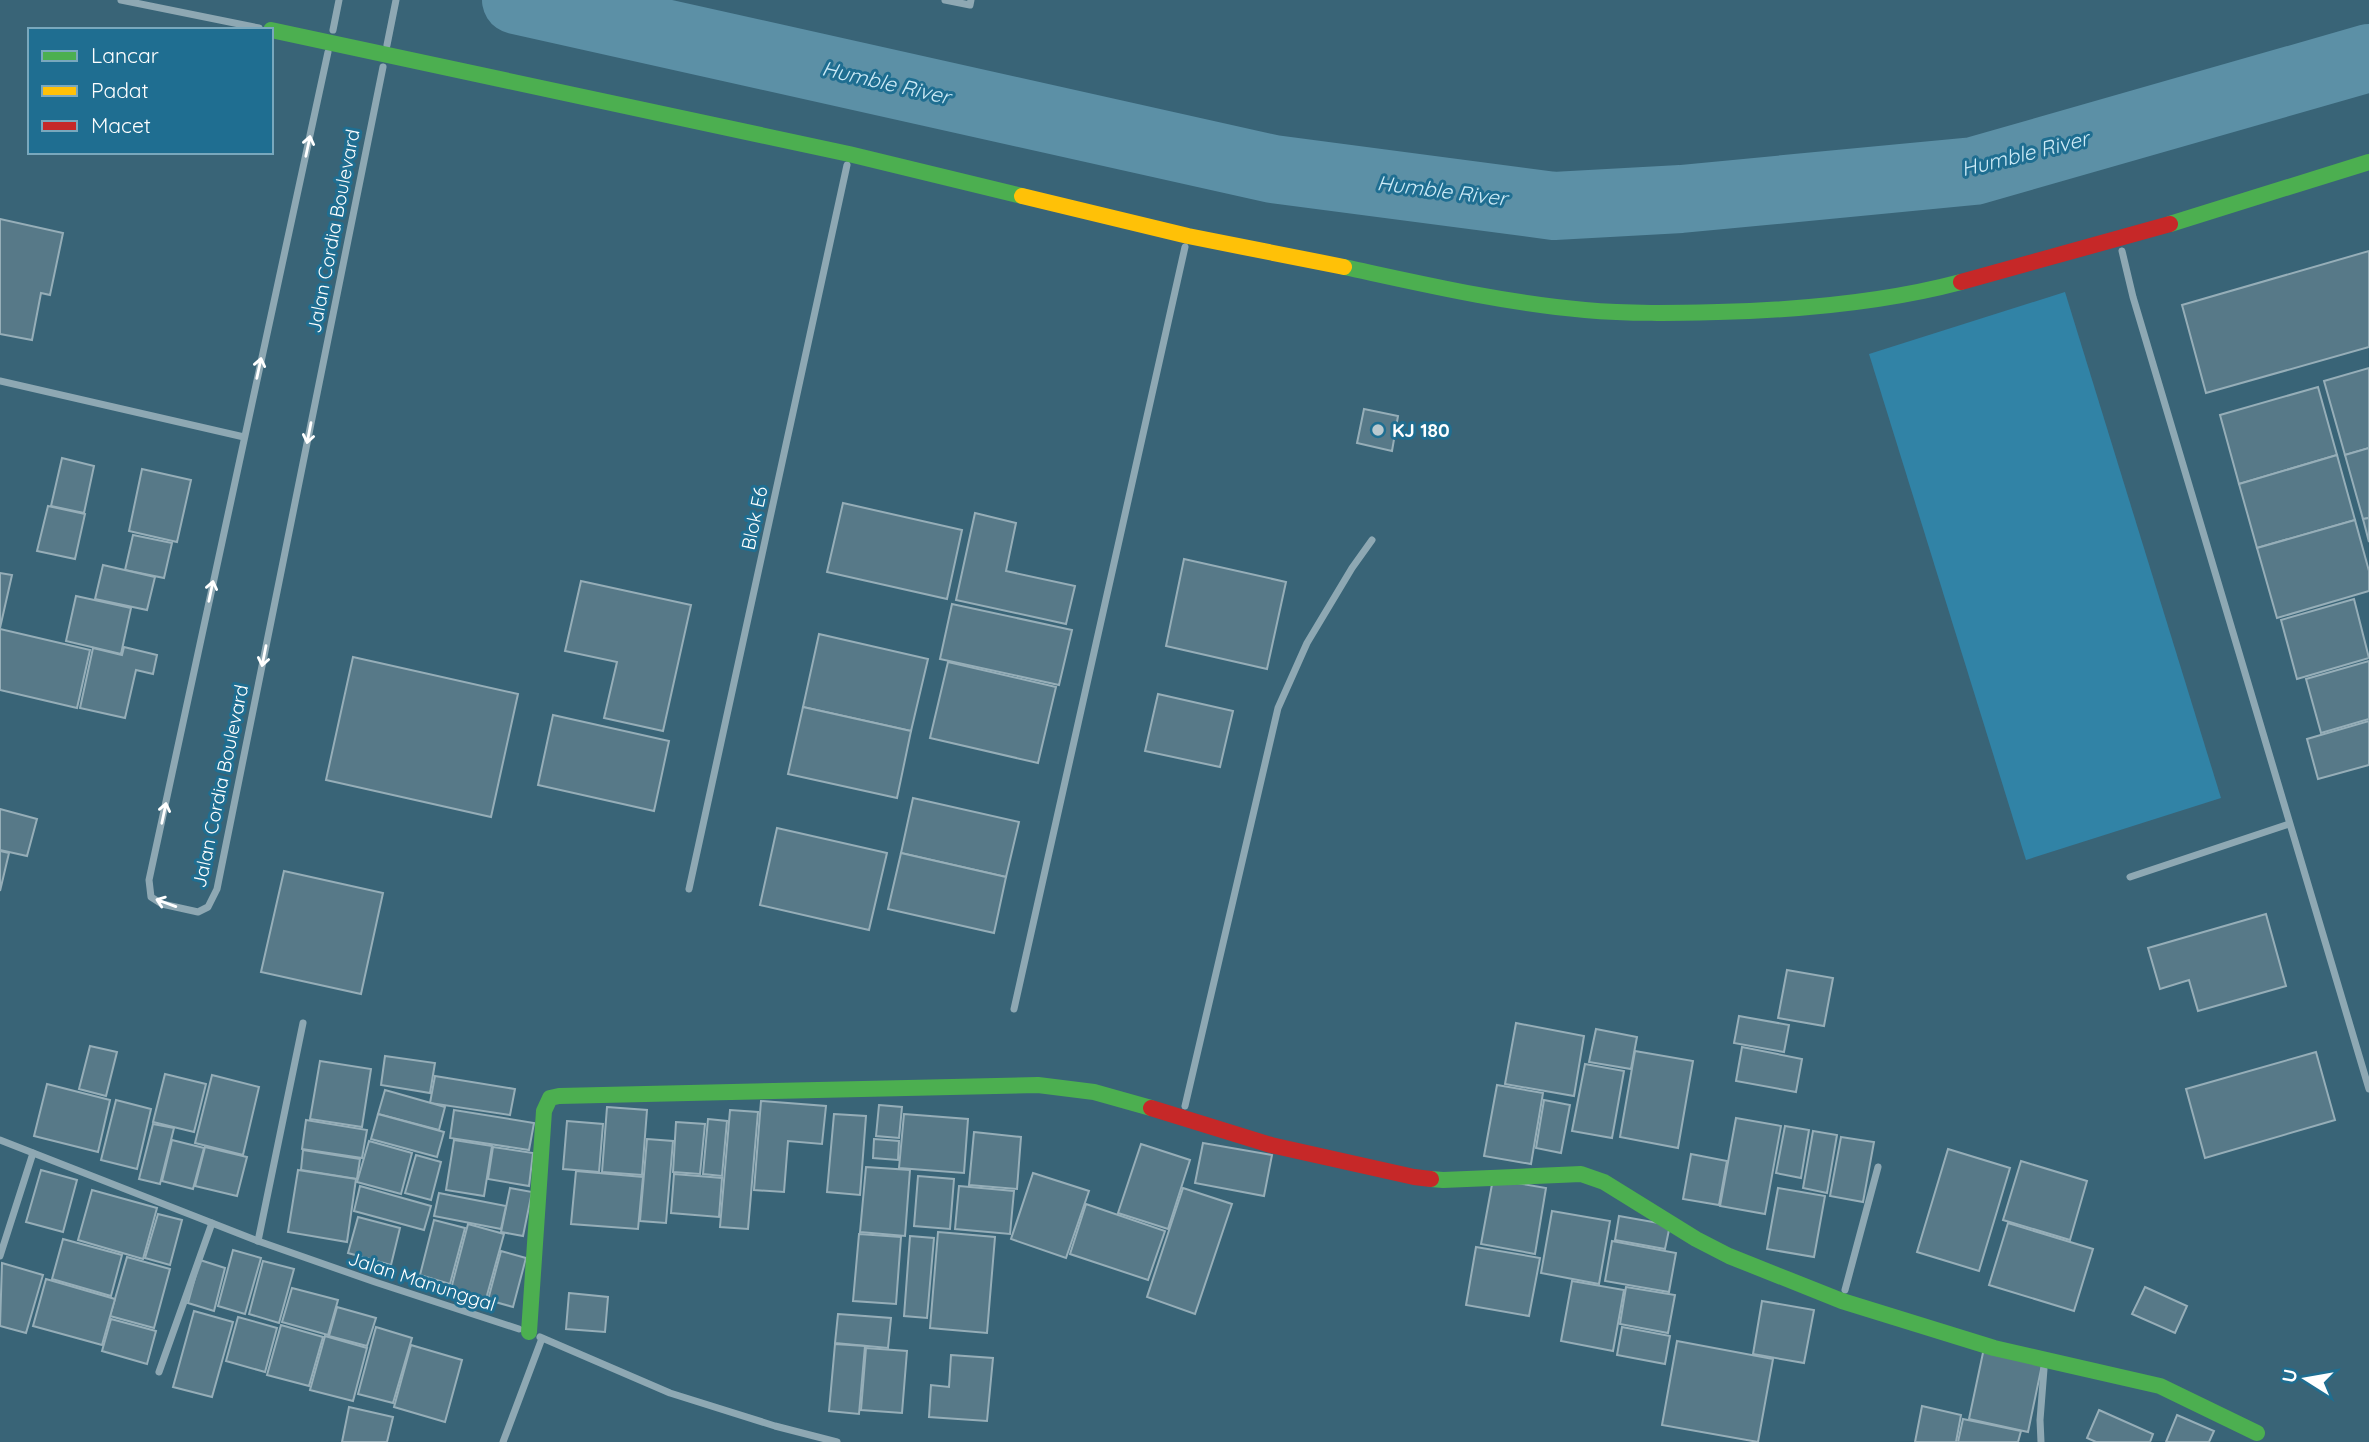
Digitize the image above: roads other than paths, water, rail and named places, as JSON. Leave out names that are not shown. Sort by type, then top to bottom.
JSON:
[{"type":"street","points":[[121,0],[261,28]]},
{"type":"street","name":"Jalan Cordia Boulevard","points":[[339,2],[149,880],[151,897],[162,904],[198,912],[208,907],[217,889],[396,0]]},
{"type":"street","points":[[945,0],[970,5],[971,0]]},
{"type":"street","points":[[273,30],[849,154],[1188,236],[1500,299],[1585,310],[1673,313],[1789,310],[1921,293],[2119,240],[2369,162]]},
{"type":"street","name":"Blok E6","points":[[689,889],[849,154]]},
{"type":"street","points":[[1014,1009],[1188,236]]},
{"type":"street","points":[[2119,240],[2133,297],[2369,1089]]},
{"type":"street","points":[[0,381],[244,437]]},
{"type":"street","points":[[1182,1116],[1278,708],[1307,643],[1372,540]]},
{"type":"street","points":[[2130,877],[2289,824]]},
{"type":"street","points":[[258,1241],[303,1023]]},
{"type":"street","points":[[503,1442],[535,1335],[544,1111],[550,1098],[1038,1085],[1094,1092],[1182,1116],[1271,1145],[1414,1177],[1443,1180],[1581,1174],[1604,1182],[1696,1239],[1729,1256],[1842,1301],[1994,1348],[2160,1386],[2256,1433]]},
{"type":"street","name":"Jalan Manunggal","points":[[0,1140],[258,1241],[535,1335],[670,1393],[837,1442]]},
{"type":"street","points":[[0,1256],[33,1153]]},
{"type":"street","points":[[1842,1301],[1878,1167]]},
{"type":"street","points":[[159,1372],[212,1223]]},
{"type":"street","points":[[2041,1442],[2045,1359]]},
{"type":"waterway","name":"Humble River","points":[[516,0],[1273,169],[1554,206],[1681,199],[1974,171],[2369,58]]},
{"type":"place","name":"KJ 180","points":[[1378,430]]}]
